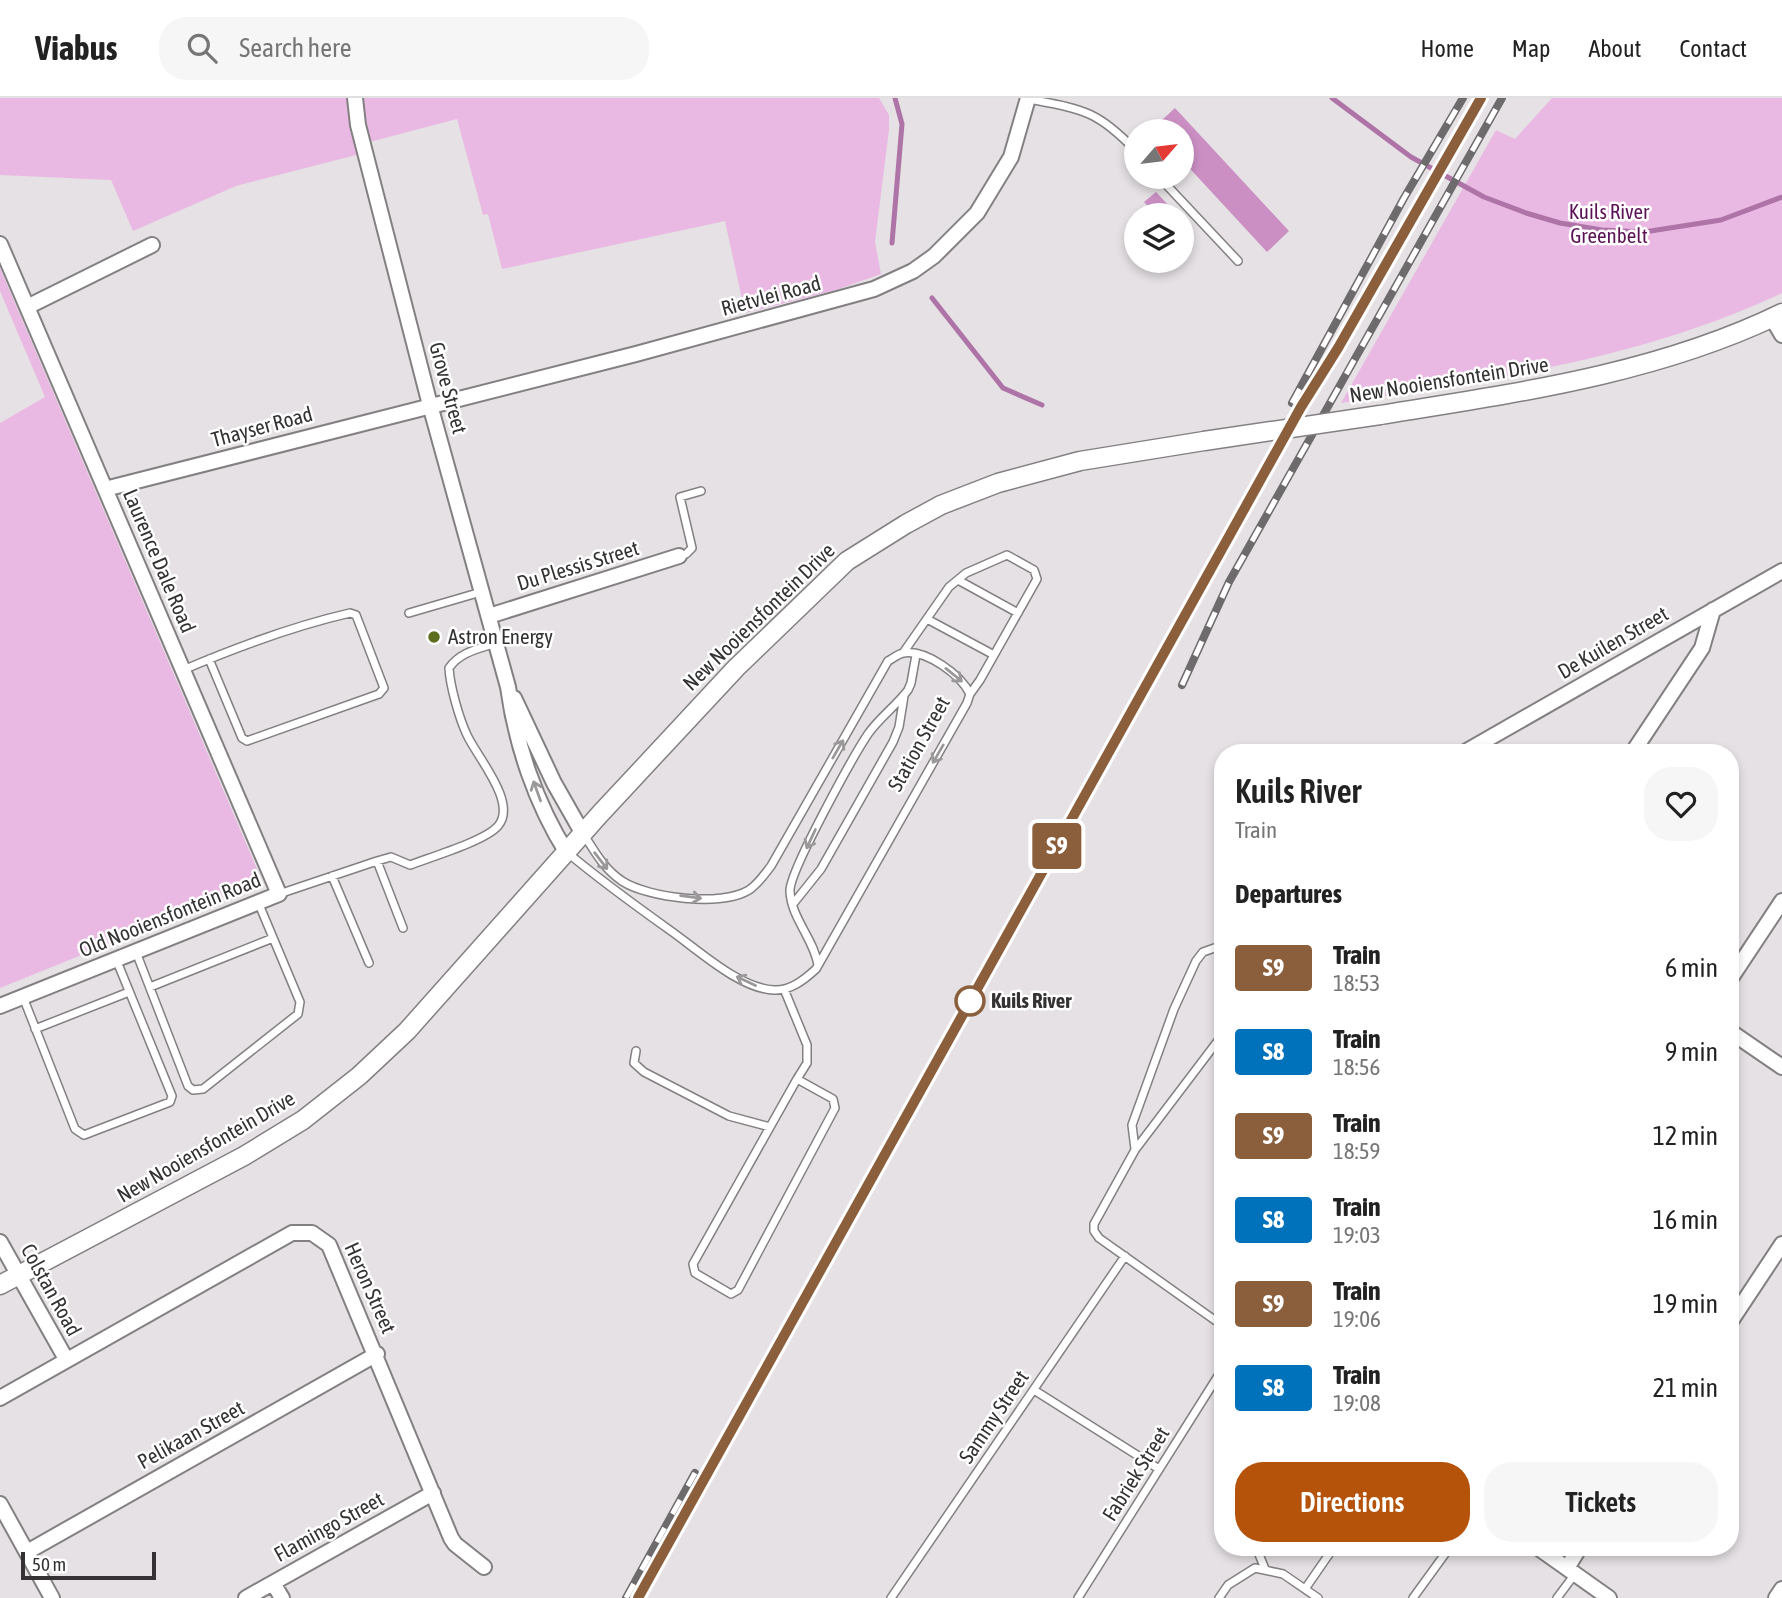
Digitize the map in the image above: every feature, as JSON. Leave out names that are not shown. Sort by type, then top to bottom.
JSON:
[{"type":"street","name":"Grove Street","points":[[355,98],[358,125],[430,405],[508,687],[515,726],[538,796],[552,828],[567,852]]},
{"type":"street","name":"Rietvlei Road","points":[[430,405],[849,298],[896,279],[934,256],[977,214],[1011,157],[1028,98]]},
{"type":"street","name":"Laurence Dale Road","points":[[0,244],[279,894]]},
{"type":"street","points":[[27,306],[152,246]]},
{"type":"street","points":[[1777,315],[1782,335]]},
{"type":"street","name":"New Nooiensfontein Drive","points":[[0,1286],[244,1156],[303,1120],[359,1076],[407,1031],[600,814],[736,668],[823,582],[874,542],[942,505],[1035,471],[1080,461],[1561,384],[1623,370],[1708,342],[1777,315]]},
{"type":"street","name":"Thayser Road","points":[[105,489],[430,405]]},
{"type":"street","name":"Du Plessis Street","points":[[489,616],[680,556]]},
{"type":"street","name":"De Kuilen Street","points":[[1479,744],[1782,570]]},
{"type":"street","points":[[1638,744],[1702,648],[1713,610]]},
{"type":"street","name":"Grove Street","points":[[508,687],[554,783],[583,834]]},
{"type":"street","name":"Old Nooiensfontein Road","points":[[0,1006],[279,894]]},
{"type":"street","points":[[1739,966],[1782,901]]},
{"type":"street","points":[[1739,1037],[1782,1067]]},
{"type":"street","name":"Heron Street","points":[[0,1398],[292,1233],[312,1233],[330,1245],[455,1544],[484,1567]]},
{"type":"street","name":"Colstan Road","points":[[0,1242],[66,1359]]},
{"type":"street","points":[[1739,1309],[1782,1244]]},
{"type":"street","name":"Pelikaan Street","points":[[27,1552],[377,1354]]},
{"type":"street","name":"Flamingo Street","points":[[246,1598],[433,1493]]},
{"type":"street","points":[[0,1504],[52,1598]]},
{"type":"street","points":[[1550,1556],[1609,1598]]},
{"type":"street","points":[[1571,1571],[1577,1556]]},
{"type":"street","points":[[273,1583],[282,1598]]},
{"type":"street","points":[[1776,1598],[1782,1589]]},
{"type":"lane","points":[[1028,98],[1087,111],[1124,139]]},
{"type":"lane","points":[[1170,189],[1238,261]]},
{"type":"lane","points":[[680,556],[692,548],[680,497],[701,491]]},
{"type":"lane","points":[[583,834],[607,869],[624,883],[639,889],[709,900],[728,898],[749,890],[771,866],[888,661],[903,653],[949,587],[1001,555],[1013,557],[1034,570],[1037,579],[970,694]]},
{"type":"lane","points":[[958,580],[1018,613]]},
{"type":"lane","points":[[409,612],[482,592]]},
{"type":"lane","points":[[183,670],[244,644],[350,613],[356,615],[384,688],[379,694],[247,741],[242,738],[209,659]]},
{"type":"lane","points":[[927,619],[994,655]]},
{"type":"lane","points":[[404,928],[377,861],[391,857],[410,864],[482,837],[500,824],[504,812],[501,794],[465,731],[449,667],[454,660],[467,652],[496,643]]},
{"type":"lane","name":"Station Street","points":[[784,989],[804,980],[818,965],[967,703],[970,694],[954,673],[933,661],[903,653]]},
{"type":"lane","points":[[818,965],[816,953],[793,904],[790,884],[825,810],[869,733],[904,696],[911,683],[916,655]]},
{"type":"lane","points":[[793,904],[821,869],[893,742],[904,696]]},
{"type":"lane","points":[[567,852],[740,979],[761,988],[784,989],[807,1045],[807,1063],[797,1079],[693,1264],[695,1273],[731,1294],[738,1290],[835,1108],[833,1099],[797,1079]]},
{"type":"lane","name":"Old Nooiensfontein Road","points":[[279,894],[377,861]]},
{"type":"lane","points":[[332,876],[369,963]]},
{"type":"lane","points":[[136,951],[188,1086],[192,1090],[203,1089],[298,1014],[300,1002],[257,902]]},
{"type":"lane","points":[[150,987],[272,938]]},
{"type":"lane","points":[[1135,1150],[1132,1125],[1174,1009],[1196,961],[1203,952],[1214,948]]},
{"type":"lane","points":[[23,997],[79,1134],[84,1135],[170,1102],[172,1096],[116,959]]},
{"type":"lane","points":[[36,1028],[129,992]]},
{"type":"lane","points":[[1214,1046],[1135,1150],[1094,1224],[1098,1238],[1214,1320]]},
{"type":"lane","points":[[636,1051],[634,1063],[644,1072],[729,1116],[770,1127]]},
{"type":"lane","name":"Sammy Street","points":[[891,1598],[1125,1256]]},
{"type":"lane","name":"Fabriek Street","points":[[1078,1598],[1214,1382]]},
{"type":"lane","points":[[1034,1390],[1159,1469]]},
{"type":"lane","points":[[1260,1556],[1265,1569]]},
{"type":"lane","points":[[1305,1589],[1328,1556]]},
{"type":"lane","points":[[1413,1598],[1443,1556]]},
{"type":"lane","points":[[1219,1598],[1228,1585],[1255,1567],[1283,1574],[1318,1598]]},
{"type":"lane","points":[[1557,1598],[1571,1571]]},
{"type":"green space","points":[[0,98],[879,98],[889,115],[875,242],[881,274],[836,290],[745,313],[725,221],[502,269],[488,214],[483,215],[457,119],[362,144],[364,153],[236,186],[133,231],[111,180],[0,175]]},
{"type":"green space","name":"Kuils River Greenbelt","points":[[1552,98],[1782,98],[1782,293],[1675,335],[1566,364],[1341,403],[1496,130],[1515,139]]},
{"type":"green space","points":[[0,268],[260,876],[257,884],[0,988],[0,423],[45,397],[0,291]]},
{"type":"building","points":[[1175,108],[1185,119],[1163,119]]},
{"type":"building","points":[[1194,128],[1289,231],[1267,252],[1194,173]]},
{"type":"building","points":[[1156,192],[1166,203],[1145,203]]},
{"type":"waterway","points":[[892,243],[902,124],[895,98]]},
{"type":"waterway","name":"Kuils River","points":[[1332,98],[1411,157],[1484,197],[1560,223],[1602,230],[1644,232],[1721,220],[1782,197]]},
{"type":"waterway","points":[[932,298],[1003,388],[1042,405]]},
{"type":"railway","points":[[1292,403],[1404,198],[1463,98]]},
{"type":"railway","points":[[638,1598],[1301,407],[1338,348],[1481,98]]},
{"type":"railway","points":[[1182,685],[1229,582],[1502,98]]},
{"type":"railway","points":[[626,1598],[695,1473]]},
{"type":"train","name":"S9","points":[[638,1598],[1301,407],[1338,348],[1481,98]]},
{"type":"place","name":"Astron Energy","points":[[434,637]]},
{"type":"place","name":"Kuils River","points":[[970,1001]]}]
